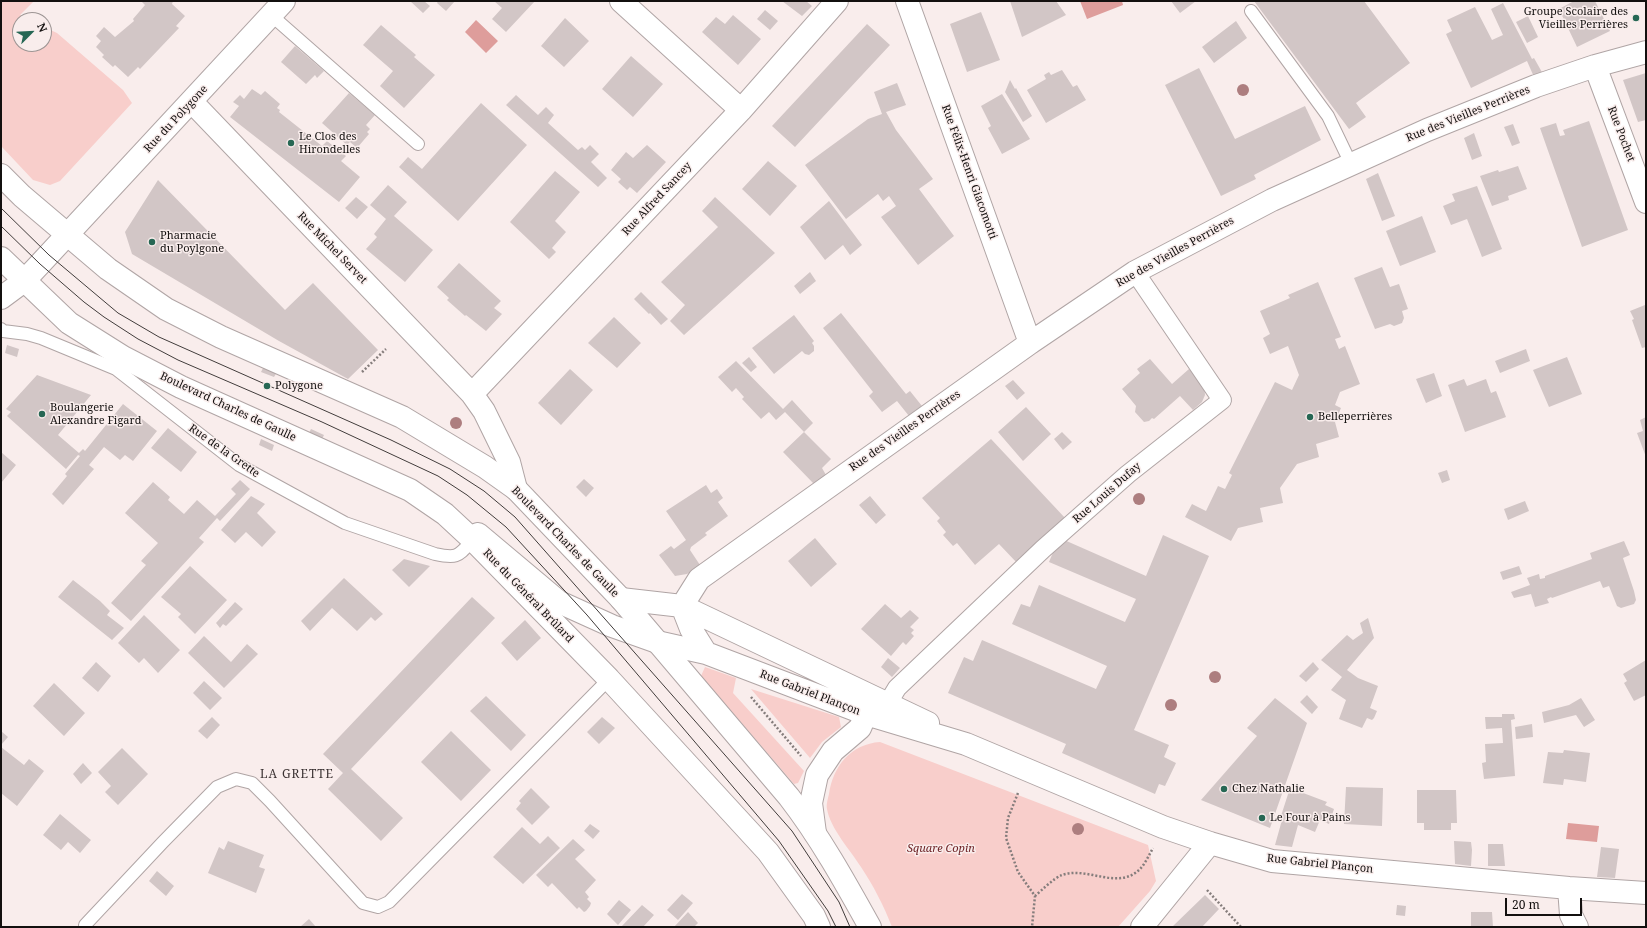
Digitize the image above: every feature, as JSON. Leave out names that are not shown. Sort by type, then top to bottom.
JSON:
[{"type":"street","points":[[621,1],[741,110]]},
{"type":"street","name":"Rue Alfred Sancey","points":[[472,394],[741,110],[837,1]]},
{"type":"street","name":"Rue Félix-Henri Giacomotti","points":[[907,1],[1030,342]]},
{"type":"street","name":"Rue du Polygone","points":[[24,281],[278,8]]},
{"type":"street","name":"Rue des Vieilles Perrières","points":[[682,606],[699,579],[764,531],[1030,342],[1135,272],[1272,200],[1427,130],[1521,92],[1595,66],[1646,52]]},
{"type":"street","name":"Rue Pochet","points":[[1595,66],[1646,202]]},
{"type":"street","name":"Rue Michel Servet","points":[[192,102],[472,394],[484,410],[509,462],[516,489]]},
{"type":"street","points":[[1,175],[67,236]]},
{"type":"street","name":"Boulevard Charles de Gaulle","points":[[67,236],[108,269],[166,309],[221,337],[402,417],[485,467],[516,489],[621,599],[789,797],[808,821],[840,872],[870,927]]},
{"type":"street","points":[[1,258],[24,281],[1,298]]},
{"type":"street","name":"Rue Louis Dufay","points":[[888,703],[897,688],[1043,549],[1128,474],[1222,400],[1135,272]]},
{"type":"street","name":"Boulevard Charles de Gaulle","points":[[24,281],[69,323],[120,363],[181,387],[410,490],[445,514]]},
{"type":"street","name":"Rue Gabriel Plançon","points":[[445,514],[475,531],[559,602],[612,626],[657,642],[706,653],[866,714],[966,744]]},
{"type":"street","name":"Rue du Général Brûlard","points":[[445,514],[468,545],[609,679]]},
{"type":"street","name":"Rue Gabriel Plançon","points":[[621,599],[682,606],[849,684],[966,744],[1163,827],[1210,843],[1272,861],[1569,888],[1646,893]]},
{"type":"street","points":[[682,606],[691,629],[706,653]]},
{"type":"street","points":[[609,679],[768,852],[814,916],[819,927]]},
{"type":"street","points":[[815,834],[811,803],[817,775],[833,751],[860,728],[866,714],[863,703],[849,684]]},
{"type":"street","points":[[1142,927],[1210,843]]},
{"type":"street","points":[[1569,888],[1571,915],[1577,927]]},
{"type":"lane","points":[[278,8],[418,144]]},
{"type":"lane","points":[[1252,11],[1328,116],[1348,154],[1351,164]]},
{"type":"lane","name":"Rue de la Grette","points":[[1,329],[3,331],[27,334],[120,363],[239,465],[344,523],[435,554],[450,557],[457,556],[468,545]]},
{"type":"lane","points":[[85,925],[217,787],[236,779],[252,783],[270,800],[363,903],[378,907],[389,902],[609,679]]},
{"type":"path","points":[[360,374],[386,349]]},
{"type":"path","points":[[746,692],[806,761]]},
{"type":"path","points":[[1018,792],[1008,818],[1006,838],[1018,872],[1035,896],[1032,927]]},
{"type":"path","points":[[1035,896],[1062,875],[1084,873],[1117,879],[1128,877],[1140,869],[1156,843]]},
{"type":"path","points":[[1207,890],[1241,927]]},
{"type":"green space","points":[[1,1],[34,1],[23,12],[12,12],[12,52],[52,52],[52,31],[57,33],[123,90],[132,103],[60,181],[50,185],[33,180],[1,146]]},
{"type":"green space","points":[[705,667],[736,678],[733,693],[804,771],[798,783],[794,784],[701,676]]},
{"type":"green space","points":[[751,689],[839,717],[841,727],[822,742],[810,758]]},
{"type":"green space","name":"Square Copin","points":[[880,742],[1148,845],[1156,881],[1150,891],[1118,927],[892,927],[870,881],[832,824],[827,807],[831,784],[839,766],[845,758],[860,747]]},
{"type":"shaded area","points":[[1080,1],[1122,1],[1123,5],[1087,19]]},
{"type":"shaded area","points":[[476,20],[498,41],[486,53],[465,32]]},
{"type":"shaded area","points":[[1568,823],[1599,826],[1597,842],[1566,839]]},
{"type":"building","points":[[141,1],[173,1],[172,4],[185,16],[176,26],[179,28],[140,69],[138,67],[128,77],[115,65],[113,67],[102,57],[104,55],[96,47],[101,41],[96,36],[104,27],[115,37],[134,21],[133,19],[145,5]]},
{"type":"building","points":[[410,1],[424,1],[430,6],[423,13]]},
{"type":"building","points":[[438,1],[455,1],[446,11],[437,3]]},
{"type":"building","points":[[494,1],[535,1],[506,32],[492,19],[502,8]]},
{"type":"building","points":[[782,1],[806,1],[812,6],[802,16]]},
{"type":"building","points":[[1010,1],[1056,1],[1066,15],[1022,37]]},
{"type":"building","points":[[1171,1],[1196,1],[1180,13]]},
{"type":"building","points":[[1254,1],[1364,1],[1410,63],[1356,103],[1366,117],[1349,129]]},
{"type":"building","points":[[1574,1],[1595,1],[1610,31],[1577,47],[1559,9]]},
{"type":"building","points":[[1503,3],[1532,59],[1534,58],[1543,74],[1534,77],[1527,61],[1471,88],[1446,34],[1452,31],[1447,20],[1475,7],[1492,40],[1503,35],[1491,9]]},
{"type":"building","points":[[765,10],[778,21],[770,30],[757,19]]},
{"type":"building","points":[[981,12],[1000,60],[967,72],[950,24]]},
{"type":"building","points":[[733,15],[761,39],[738,65],[702,32],[716,17],[725,24]]},
{"type":"building","points":[[1528,16],[1538,37],[1527,43],[1516,22]]},
{"type":"building","points":[[565,18],[589,41],[564,67],[541,46]]},
{"type":"building","points":[[1236,21],[1247,38],[1214,63],[1202,47]]},
{"type":"building","points":[[867,24],[890,45],[795,147],[772,126]]},
{"type":"building","points":[[381,25],[416,55],[414,57],[435,75],[404,108],[380,86],[393,71],[363,45]]},
{"type":"building","points":[[295,46],[324,71],[317,78],[315,75],[306,84],[281,62]]},
{"type":"building","points":[[631,56],[663,84],[633,117],[602,89]]},
{"type":"building","points":[[1199,68],[1235,139],[1305,106],[1321,140],[1254,175],[1256,179],[1221,196],[1165,85]]},
{"type":"building","points":[[1062,70],[1073,87],[1077,85],[1086,100],[1046,123],[1027,90],[1046,79],[1044,75],[1049,72],[1051,75]]},
{"type":"building","points":[[1646,73],[1646,120],[1638,122],[1623,80]]},
{"type":"building","points":[[1010,80],[1032,116],[1023,122],[1005,92]]},
{"type":"building","points":[[897,83],[906,105],[886,112],[896,130],[933,179],[919,189],[954,236],[918,265],[881,217],[896,206],[889,196],[883,201],[878,194],[846,219],[805,165],[868,119],[882,114],[874,92]]},
{"type":"building","name":"Le Clos des Hirondelles","points":[[252,89],[261,95],[265,91],[280,104],[277,108],[280,110],[279,112],[322,146],[327,141],[346,156],[341,161],[360,177],[339,202],[230,117],[239,106],[233,102],[240,95],[244,99]]},
{"type":"building","points":[[349,93],[375,115],[366,125],[370,129],[367,132],[369,134],[357,148],[350,142],[347,145],[322,123]]},
{"type":"building","points":[[1002,94],[1030,139],[1002,154],[988,128],[991,126],[981,106]]},
{"type":"building","points":[[516,95],[538,115],[546,107],[554,115],[548,123],[578,150],[582,147],[585,150],[590,145],[599,154],[591,162],[607,178],[598,187],[506,105]]},
{"type":"building","points":[[481,103],[527,145],[458,221],[399,167],[408,157],[422,169]]},
{"type":"building","points":[[1589,121],[1628,230],[1582,247],[1540,128],[1556,123],[1560,136],[1565,135],[1563,130]]},
{"type":"building","points":[[1513,124],[1520,143],[1512,146],[1504,127]]},
{"type":"building","points":[[1474,133],[1482,156],[1472,160],[1464,138]]},
{"type":"building","points":[[647,145],[666,162],[637,193],[630,187],[627,190],[618,182],[621,179],[611,170],[626,152],[633,158]]},
{"type":"building","points":[[768,161],[797,186],[770,216],[742,189]]},
{"type":"building","points":[[1518,166],[1527,189],[1508,196],[1509,200],[1492,206],[1480,176],[1498,170],[1499,172]]},
{"type":"building","points":[[555,171],[580,192],[555,221],[566,232],[552,248],[556,252],[549,259],[510,222]]},
{"type":"building","points":[[1378,173],[1395,216],[1382,221],[1366,179]]},
{"type":"building","points":[[158,180],[285,310],[313,283],[378,350],[348,379],[279,341],[132,254],[125,232]]},
{"type":"building","points":[[388,185],[407,202],[394,216],[433,250],[405,282],[366,249],[377,237],[374,234],[386,219],[370,205]]},
{"type":"building","points":[[1477,186],[1502,249],[1482,257],[1467,219],[1451,225],[1443,206],[1455,201],[1452,194]]},
{"type":"building","points":[[356,197],[368,207],[357,219],[345,208]]},
{"type":"building","points":[[715,197],[775,253],[684,335],[670,321],[685,305],[661,282],[718,227],[702,211]]},
{"type":"building","points":[[829,201],[862,245],[850,255],[843,245],[825,260],[800,227]]},
{"type":"building","points":[[1422,216],[1436,252],[1400,266],[1386,231]]},
{"type":"building","points":[[459,263],[501,301],[494,308],[502,314],[486,331],[466,315],[465,316],[447,300],[449,298],[437,287]]},
{"type":"building","points":[[1382,267],[1390,287],[1399,284],[1408,309],[1402,311],[1404,318],[1402,323],[1394,326],[1390,324],[1375,329],[1354,278]]},
{"type":"building","points":[[810,272],[816,281],[800,294],[794,286]]},
{"type":"building","name":"Belleperrières","points":[[1318,282],[1341,337],[1335,339],[1339,349],[1345,346],[1360,384],[1340,392],[1335,405],[1341,408],[1335,422],[1339,437],[1316,444],[1319,457],[1297,464],[1280,488],[1283,503],[1260,508],[1263,522],[1238,528],[1231,541],[1185,517],[1192,504],[1206,511],[1218,486],[1225,489],[1232,475],[1229,473],[1275,382],[1292,390],[1299,375],[1288,346],[1270,354],[1263,338],[1270,334],[1260,311],[1290,298],[1288,295]]},
{"type":"building","points":[[641,292],[668,319],[661,325],[634,299]]},
{"type":"building","points":[[1645,305],[1646,347],[1642,348],[1632,320],[1634,319],[1630,311]]},
{"type":"building","points":[[841,313],[906,394],[910,391],[922,406],[909,416],[897,401],[882,412],[869,396],[873,392],[823,328]]},
{"type":"building","points":[[794,315],[814,341],[812,343],[814,346],[814,351],[809,355],[802,351],[774,374],[752,348]]},
{"type":"building","points":[[614,317],[641,343],[617,368],[588,343]]},
{"type":"building","points":[[7,345],[19,349],[17,357],[5,353]]},
{"type":"building","points":[[1526,349],[1530,361],[1500,373],[1495,361]]},
{"type":"building","points":[[749,357],[757,367],[751,372],[742,363]]},
{"type":"building","points":[[1567,357],[1582,394],[1549,407],[1533,370]]},
{"type":"building","points":[[1150,359],[1172,384],[1189,369],[1204,385],[1205,395],[1202,402],[1193,410],[1180,396],[1154,419],[1152,418],[1149,421],[1144,422],[1135,412],[1136,406],[1122,389],[1140,373],[1137,369]]},
{"type":"building","points":[[736,361],[783,409],[792,400],[813,423],[804,432],[785,412],[776,420],[769,412],[761,419],[742,399],[744,397],[736,388],[732,392],[718,377]]},
{"type":"building","points":[[264,366],[277,372],[274,377],[261,372]]},
{"type":"building","points":[[570,369],[593,390],[561,425],[538,403]]},
{"type":"building","points":[[1434,373],[1442,396],[1426,403],[1416,379]]},
{"type":"building","points":[[37,375],[91,395],[58,435],[79,453],[83,449],[85,451],[123,404],[157,431],[133,461],[125,455],[120,460],[104,447],[89,465],[94,469],[63,505],[52,494],[67,476],[65,474],[80,456],[78,455],[66,469],[7,416],[11,412],[6,409]]},
{"type":"building","points":[[1464,379],[1467,386],[1486,379],[1491,393],[1496,391],[1506,417],[1465,432],[1448,385]]},
{"type":"building","points":[[1013,380],[1025,393],[1017,400],[1005,386]]},
{"type":"building","points":[[1026,407],[1051,434],[1023,461],[998,432]]},
{"type":"building","points":[[1646,417],[1646,457],[1637,433],[1643,431],[1640,420]]},
{"type":"building","points":[[168,428],[197,452],[181,472],[151,448]]},
{"type":"building","points":[[311,429],[324,435],[321,441],[308,435]]},
{"type":"building","points":[[804,432],[831,459],[822,468],[826,475],[814,484],[783,452]]},
{"type":"building","points":[[1062,432],[1072,442],[1063,450],[1054,439]]},
{"type":"building","points":[[261,439],[274,445],[272,451],[259,445]]},
{"type":"building","points":[[991,439],[1066,519],[1018,564],[999,544],[975,565],[957,543],[953,546],[943,535],[946,532],[937,521],[940,518],[922,498]]},
{"type":"building","points":[[1,452],[16,465],[1,483]]},
{"type":"building","points":[[1447,470],[1450,480],[1442,483],[1438,473]]},
{"type":"building","points":[[584,479],[594,488],[586,497],[576,487]]},
{"type":"building","points":[[240,480],[250,489],[220,521],[217,518],[199,538],[204,542],[131,621],[111,603],[146,565],[141,561],[158,543],[125,513],[153,482],[170,497],[168,500],[184,514],[197,500],[215,516],[236,494],[231,489]]},
{"type":"building","points":[[706,485],[711,493],[717,489],[723,498],[718,502],[728,516],[705,533],[707,535],[691,547],[690,550],[700,565],[687,574],[675,576],[659,555],[671,546],[674,549],[686,540],[666,511]]},
{"type":"building","points":[[251,496],[265,504],[257,513],[276,532],[262,547],[246,532],[235,543],[221,530]]},
{"type":"building","points":[[870,496],[886,515],[876,524],[859,505]]},
{"type":"building","points":[[1525,501],[1529,511],[1508,520],[1504,509]]},
{"type":"building","points":[[1163,535],[1209,556],[1134,730],[1169,745],[1164,757],[1176,763],[1165,786],[1159,784],[1155,794],[1062,753],[1066,744],[948,693],[964,657],[973,661],[982,640],[1096,689],[1107,666],[1012,624],[1021,604],[1030,607],[1039,585],[1125,622],[1136,599],[1049,562],[1057,543],[1062,539],[1146,576]]},
{"type":"building","points":[[815,538],[837,564],[811,587],[788,561]]},
{"type":"building","points":[[1624,541],[1630,555],[1623,558],[1634,591],[1636,600],[1634,604],[1621,608],[1617,606],[1609,586],[1603,588],[1600,581],[1552,598],[1551,597],[1547,599],[1549,603],[1535,607],[1531,594],[1514,598],[1511,592],[1530,585],[1527,578],[1539,574],[1540,579],[1545,578],[1545,576],[1592,559],[1590,553]]},
{"type":"building","points":[[404,559],[430,566],[409,587],[392,570]]},
{"type":"building","points":[[190,566],[227,600],[195,634],[178,617],[181,614],[161,597]]},
{"type":"building","points":[[1519,566],[1522,574],[1503,580],[1500,572]]},
{"type":"building","points":[[344,578],[383,614],[375,621],[371,617],[357,631],[332,608],[310,631],[301,621]]},
{"type":"building","points":[[73,580],[100,601],[110,611],[107,615],[124,628],[112,640],[58,597]]},
{"type":"building","points":[[472,597],[495,618],[351,769],[403,818],[381,841],[328,789],[343,773],[323,754]]},
{"type":"building","points":[[235,602],[243,609],[226,626],[223,624],[220,628],[216,623]]},
{"type":"building","points":[[885,604],[901,618],[910,610],[919,618],[910,627],[914,630],[911,633],[914,636],[906,645],[903,642],[891,656],[861,629]]},
{"type":"building","points":[[144,615],[180,650],[158,673],[144,658],[139,663],[118,643]]},
{"type":"building","points":[[1368,618],[1374,638],[1347,670],[1358,678],[1378,686],[1370,708],[1377,711],[1372,720],[1367,718],[1362,728],[1339,719],[1346,700],[1331,690],[1342,677],[1321,660],[1347,635],[1353,640],[1363,633],[1360,623]]},
{"type":"building","points":[[525,620],[541,638],[517,661],[501,643]]},
{"type":"building","points":[[204,636],[231,662],[247,644],[258,654],[224,688],[188,653]]},
{"type":"building","points":[[888,658],[900,668],[892,677],[881,667]]},
{"type":"building","points":[[1646,660],[1646,695],[1634,701],[1624,683],[1627,681],[1623,674]]},
{"type":"building","points":[[96,662],[111,676],[98,692],[82,678]]},
{"type":"building","points":[[1313,662],[1319,669],[1306,682],[1299,676]]},
{"type":"building","points":[[204,681],[222,698],[210,710],[193,693]]},
{"type":"building","points":[[54,683],[85,713],[64,736],[33,706]]},
{"type":"building","points":[[1307,695],[1318,707],[1312,714],[1300,702]]},
{"type":"building","points":[[486,696],[526,735],[511,751],[470,711]]},
{"type":"building","points":[[1275,698],[1307,723],[1270,828],[1201,800],[1257,736],[1247,728]]},
{"type":"building","points":[[1581,698],[1595,720],[1584,727],[1576,715],[1544,723],[1542,712],[1569,705]]},
{"type":"building","points":[[1502,714],[1514,714],[1515,719],[1511,720],[1515,776],[1484,779],[1482,763],[1486,762],[1485,744],[1503,743],[1502,728],[1486,729],[1485,717],[1502,717]]},
{"type":"building","points":[[212,717],[220,725],[207,739],[198,731]]},
{"type":"building","points":[[602,717],[615,728],[599,744],[587,732]]},
{"type":"building","points":[[1532,724],[1533,737],[1516,739],[1515,727]]},
{"type":"building","points":[[1,731],[8,737],[1,745]]},
{"type":"building","points":[[451,731],[491,770],[461,801],[421,762]]},
{"type":"building","points":[[1,747],[24,765],[29,759],[44,771],[17,806],[1,793]]},
{"type":"building","points":[[122,748],[148,774],[118,805],[105,792],[111,786],[98,772]]},
{"type":"building","points":[[1564,750],[1590,753],[1586,782],[1564,779],[1563,785],[1543,783],[1548,752],[1563,753]]},
{"type":"building","points":[[83,763],[92,773],[81,784],[73,774]]},
{"type":"building","points":[[1346,787],[1383,788],[1382,826],[1344,824]]},
{"type":"building","points":[[531,788],[550,807],[532,825],[516,809],[521,803],[519,801]]},
{"type":"building","points":[[1290,788],[1327,802],[1325,805],[1334,809],[1329,824],[1320,820],[1315,832],[1298,825],[1292,847],[1275,845],[1282,820],[1280,819]]},
{"type":"building","points":[[1417,790],[1456,790],[1457,823],[1451,823],[1451,830],[1424,830],[1424,823],[1417,823]]},
{"type":"building","points":[[60,814],[91,840],[80,853],[68,842],[61,850],[43,835]]},
{"type":"building","points":[[590,824],[600,831],[593,839],[584,831]]},
{"type":"building","points":[[522,827],[540,844],[548,836],[560,848],[523,884],[493,857]]},
{"type":"building","points":[[573,839],[585,850],[575,859],[596,880],[585,892],[589,897],[587,899],[591,903],[584,912],[579,907],[577,909],[552,883],[548,887],[536,875]]},
{"type":"building","points":[[228,841],[264,855],[259,867],[265,869],[256,893],[208,873],[219,847],[224,850]]},
{"type":"building","points":[[1454,841],[1471,842],[1471,866],[1455,864]]},
{"type":"building","points":[[1488,844],[1503,844],[1505,866],[1488,866]]},
{"type":"building","points":[[1601,847],[1619,849],[1615,878],[1597,877]]},
{"type":"building","points":[[157,871],[174,886],[166,896],[149,881]]},
{"type":"building","points":[[682,894],[693,903],[678,920],[667,910]]},
{"type":"building","points":[[1205,895],[1219,909],[1202,927],[1172,927]]},
{"type":"building","points":[[619,900],[631,910],[618,925],[607,914]]},
{"type":"building","points":[[642,905],[654,915],[643,927],[621,927]]},
{"type":"building","points":[[1397,905],[1406,906],[1405,916],[1396,915]]},
{"type":"building","points":[[688,912],[698,923],[694,927],[674,927]]},
{"type":"building","points":[[1471,912],[1492,912],[1493,927],[1471,927]]},
{"type":"building","points":[[309,919],[316,927],[300,927]]},
{"type":"tram line","points":[[1,208],[49,255],[118,313],[159,337],[391,440],[450,469],[484,491],[515,517],[792,831],[839,902],[850,927]]},
{"type":"tram line","points":[[1,226],[40,264],[84,302],[138,339],[178,360],[322,422],[438,476],[467,495],[506,527],[587,615],[779,841],[828,911],[836,927]]},
{"type":"place","name":"Groupe Scolaire des Vieilles Perrières","points":[[1636,18]]},
{"type":"place","name":"Le Clos des Hirondelles","points":[[291,143]]},
{"type":"place","name":"Pharmacie du Poylgone","points":[[152,242]]},
{"type":"place","name":"Polygone","points":[[267,386]]},
{"type":"place","name":"Boulangerie Alexandre Figard","points":[[42,414]]},
{"type":"place","name":"Belleperrières","points":[[1310,417]]},
{"type":"place","name":"Chez Nathalie","points":[[1224,789]]},
{"type":"place","name":"Le Four à Pains","points":[[1262,818]]},
{"type":"district","name":"LA GRETTE","points":[[297,775]]}]
